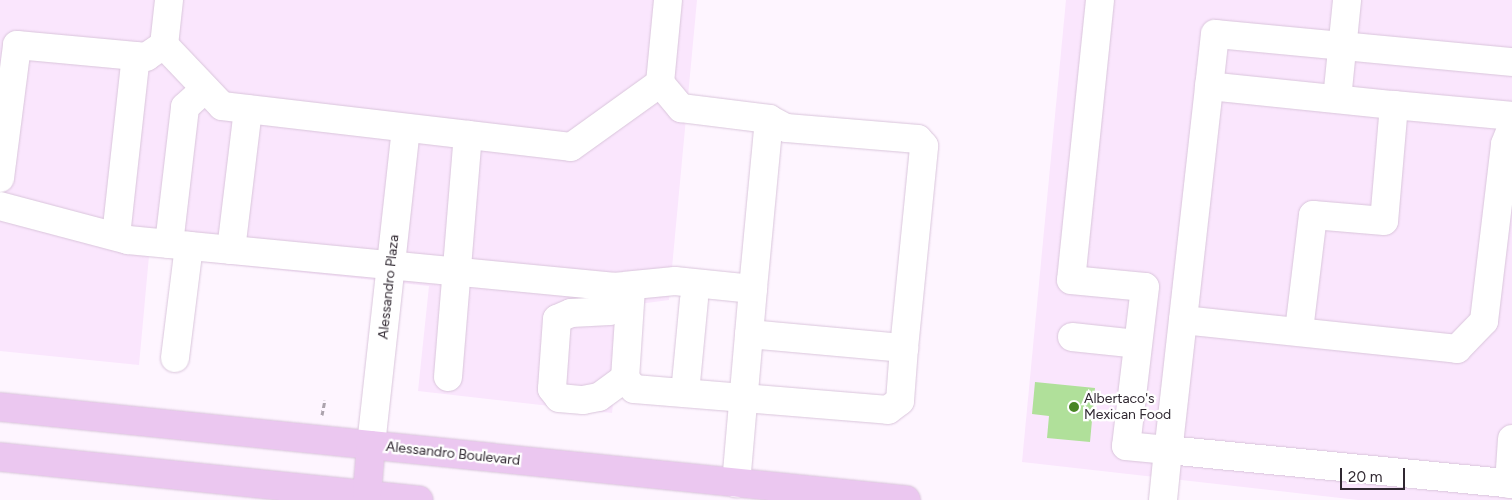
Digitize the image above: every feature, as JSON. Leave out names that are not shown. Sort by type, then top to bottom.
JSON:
[{"type":"main road","name":"Alessandro Boulevard","points":[[0,407],[906,500]]},
{"type":"main road","points":[[367,496],[371,445]]},
{"type":"main road","points":[[0,457],[419,500]]},
{"type":"lane","points":[[164,45],[169,0]]},
{"type":"lane","points":[[622,288],[625,378],[634,390],[744,397],[888,410],[900,401],[924,146],[918,140],[786,128],[769,119],[681,108],[660,83],[668,0]]},
{"type":"lane","points":[[1100,0],[1071,280],[1186,292]]},
{"type":"lane","points":[[1337,99],[1347,0]]},
{"type":"lane","points":[[1163,500],[1215,34],[1512,62]]},
{"type":"lane","points":[[0,178],[8,44],[136,56],[146,56],[164,45]]},
{"type":"lane","points":[[164,45],[222,106],[571,146],[660,83]]},
{"type":"lane","points":[[116,236],[136,56]]},
{"type":"lane","points":[[1209,86],[1512,116]]},
{"type":"lane","points":[[175,358],[184,107],[206,88]]},
{"type":"lane","points":[[1299,331],[1313,215],[1384,221],[1394,105]]},
{"type":"lane","points":[[230,250],[248,109]]},
{"type":"lane","points":[[736,483],[769,119]]},
{"type":"lane","points":[[1183,320],[1299,331],[1457,350],[1484,321],[1504,144],[1512,127]]},
{"type":"lane","name":"Alessandro Plaza","points":[[371,445],[406,128]]},
{"type":"lane","points":[[448,377],[468,135]]},
{"type":"lane","points":[[0,206],[116,236],[179,245],[622,288],[675,281],[753,289]]},
{"type":"lane","points":[[1145,287],[1126,446],[1511,484],[1512,439]]},
{"type":"lane","points":[[622,288],[610,311],[571,313],[557,319],[552,389],[559,398],[583,400],[598,397],[625,378]]},
{"type":"lane","points":[[685,393],[694,299]]},
{"type":"lane","points":[[749,334],[904,348]]},
{"type":"lane","points":[[1072,337],[1137,344]]},
{"type":"shaded area","points":[[0,0],[697,0],[669,300],[624,306],[612,413],[418,391],[429,286],[149,256],[139,365],[0,351]]},
{"type":"shaded area","points":[[1066,0],[1512,0],[1512,500],[1358,500],[1022,462]]},
{"type":"building","points":[[1035,382],[1095,388],[1090,442],[1047,438],[1049,416],[1032,414]]},
{"type":"place","name":"Albertaco's Mexican Food","points":[[1074,407]]}]
